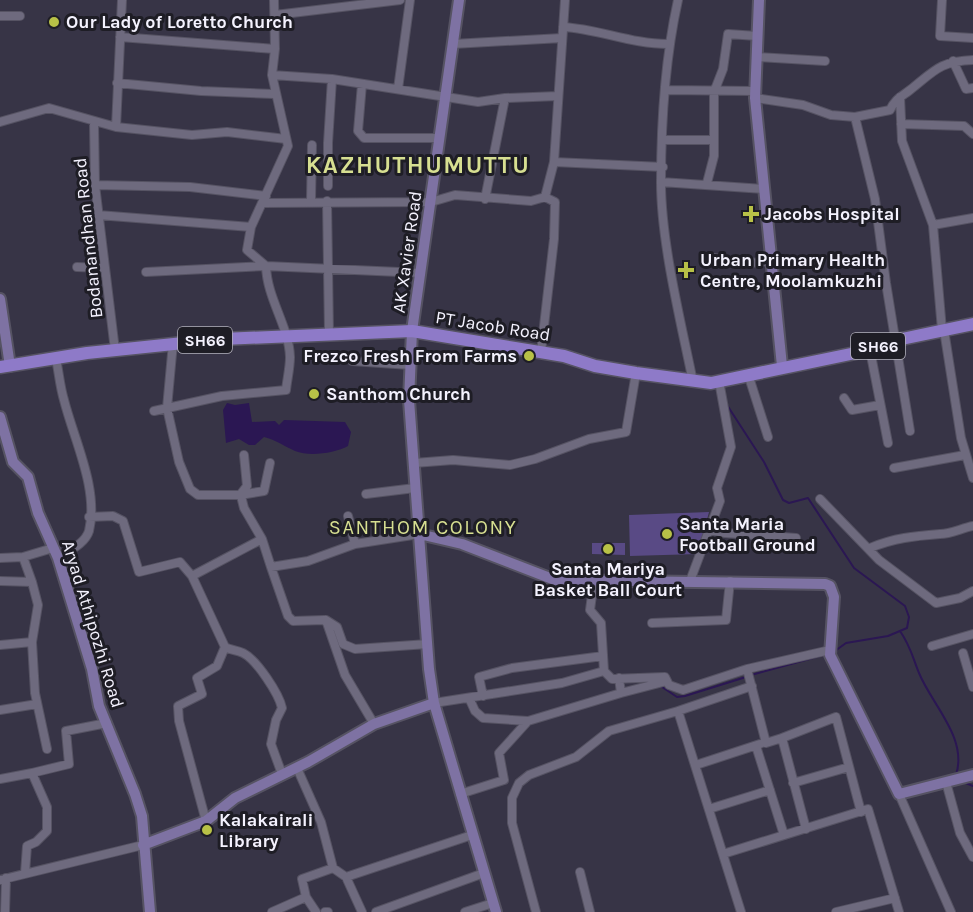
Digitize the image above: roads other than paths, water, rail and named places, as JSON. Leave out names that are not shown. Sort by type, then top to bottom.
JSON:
[{"type":"main road","name":"AK Xavier Road","points":[[459,0],[412,331],[409,400],[434,704],[495,908]]},
{"type":"main road","points":[[759,0],[755,95],[782,366]]},
{"type":"main road","points":[[0,299],[5,366]]},
{"type":"main road","name":"PT Jacob Road","points":[[5,366],[173,343],[412,331],[541,352],[636,373],[693,382],[719,381],[782,366],[870,351],[897,340],[973,324]]},
{"type":"main road","name":"Aryad Athipozhi Road","points":[[0,417],[13,462],[28,477],[38,513],[56,553],[92,669],[99,706],[138,805],[150,912]]},
{"type":"main road","points":[[419,534],[462,544],[555,580],[820,582],[830,586],[834,597],[830,652],[899,794],[968,776]]},
{"type":"main road","points":[[143,845],[206,821],[235,798],[297,768],[374,724],[434,704]]},
{"type":"street","points":[[116,127],[122,0]]},
{"type":"street","points":[[154,411],[222,396],[285,390],[290,356],[267,286],[266,266],[247,250],[251,227],[288,146],[274,94],[272,75],[275,50],[274,0]]},
{"type":"street","points":[[275,15],[400,0]]},
{"type":"street","points":[[398,90],[410,0]]},
{"type":"street","points":[[545,197],[554,162],[565,0]]},
{"type":"street","points":[[678,0],[668,44],[661,182],[669,254],[693,382]]},
{"type":"street","points":[[942,0],[940,36],[973,38]]},
{"type":"street","points":[[0,16],[20,16]]},
{"type":"street","points":[[563,27],[587,28],[617,38],[668,44]]},
{"type":"street","points":[[707,183],[714,156],[714,92],[723,69],[728,34],[757,36]]},
{"type":"street","points":[[120,37],[275,50]]},
{"type":"street","points":[[453,44],[562,38]]},
{"type":"street","points":[[756,57],[825,61]]},
{"type":"street","points":[[665,90],[755,95],[803,105],[831,115],[855,117],[890,110],[900,97],[934,69],[953,61],[973,60]]},
{"type":"street","points":[[953,61],[966,89],[973,88]]},
{"type":"street","points":[[272,75],[333,79],[478,102],[505,98],[558,96]]},
{"type":"street","points":[[328,186],[328,143],[333,79]]},
{"type":"street","points":[[117,84],[201,92],[274,94]]},
{"type":"street","points":[[362,84],[358,131],[364,138],[439,138]]},
{"type":"street","points":[[900,97],[902,141],[933,225],[943,330],[965,454],[970,462],[973,478]]},
{"type":"street","points":[[485,199],[505,98]]},
{"type":"street","points":[[0,122],[49,108],[94,123],[116,127],[192,135],[227,132],[286,139]]},
{"type":"street","points":[[855,117],[875,199],[910,431]]},
{"type":"street","name":"Bodanandhan Road","points":[[94,123],[95,185],[115,350]]},
{"type":"street","points":[[901,124],[964,126],[973,134]]},
{"type":"street","points":[[664,140],[714,140]]},
{"type":"street","points":[[311,201],[312,145]]},
{"type":"street","points":[[554,162],[663,167]]},
{"type":"street","points":[[661,182],[707,183],[764,189]]},
{"type":"street","points":[[95,185],[190,187],[265,200],[430,202],[455,195],[531,201],[545,197],[555,202],[554,239],[541,352]]},
{"type":"street","points":[[327,201],[330,268],[329,334]]},
{"type":"street","points":[[98,215],[251,227]]},
{"type":"street","points":[[933,225],[973,218]]},
{"type":"street","points":[[715,258],[739,264],[771,261]]},
{"type":"street","points":[[146,272],[266,266],[421,273]]},
{"type":"street","points":[[77,267],[104,268]]},
{"type":"street","points":[[173,343],[167,408],[179,462],[190,489],[198,495],[241,495],[264,491],[270,463]]},
{"type":"street","points":[[870,351],[888,443]]},
{"type":"street","points":[[0,558],[56,553],[81,543],[88,533],[90,505],[87,480],[63,397],[57,359]]},
{"type":"street","points":[[351,361],[410,365]]},
{"type":"street","points":[[414,463],[453,460],[510,465],[535,459],[589,439],[626,432],[636,373]]},
{"type":"street","points":[[748,374],[768,437]]},
{"type":"street","points":[[690,581],[720,501],[717,488],[731,447],[719,381]]},
{"type":"street","points":[[844,398],[852,410],[880,405]]},
{"type":"street","points":[[894,468],[965,454]]},
{"type":"street","points":[[244,455],[247,486],[241,495],[244,508],[262,539],[288,616],[293,621],[324,620],[337,627],[343,644],[355,649],[428,644]]},
{"type":"street","points":[[366,494],[415,488]]},
{"type":"street","points":[[820,499],[879,560],[936,603],[960,598],[973,591]]},
{"type":"street","points":[[89,517],[113,516],[123,521],[139,572],[176,561],[183,563],[192,576],[225,647],[243,653],[267,679],[279,697],[282,708],[276,720],[271,744],[282,774]]},
{"type":"street","points":[[348,516],[355,544]]},
{"type":"street","points":[[870,549],[896,538],[924,533],[942,535],[973,526]]},
{"type":"street","points":[[710,530],[796,538]]},
{"type":"street","points":[[272,567],[308,561],[355,544],[419,534]]},
{"type":"street","points":[[192,576],[262,539]]},
{"type":"street","points":[[23,557],[38,605],[32,642],[37,704],[47,749]]},
{"type":"street","points":[[594,580],[590,610],[601,623],[604,671],[612,679],[665,677],[669,685],[683,690],[747,669],[830,652]]},
{"type":"street","points":[[0,583],[32,582]]},
{"type":"street","points":[[652,622],[726,620],[730,582]]},
{"type":"street","points":[[324,620],[345,675],[374,724]]},
{"type":"street","points":[[932,646],[973,633]]},
{"type":"street","points":[[0,645],[32,642]]},
{"type":"street","points":[[206,821],[179,721],[178,706],[202,694],[197,678],[217,666],[225,647]]},
{"type":"street","points":[[963,653],[973,687]]},
{"type":"street","points":[[483,696],[478,677],[512,668],[603,656]]},
{"type":"street","points":[[747,669],[766,743]]},
{"type":"street","points":[[434,704],[470,700],[562,683],[604,671]]},
{"type":"street","points":[[619,678],[621,693]]},
{"type":"street","points":[[470,700],[475,711],[483,718],[528,721],[667,681]]},
{"type":"street","points":[[536,912],[512,823],[512,798],[519,783],[529,775],[576,757],[609,731],[752,686]]},
{"type":"street","points":[[0,710],[37,704]]},
{"type":"street","points":[[678,711],[741,912]]},
{"type":"street","points":[[696,765],[782,738],[836,717],[861,812]]},
{"type":"street","points":[[460,794],[504,780],[499,753],[528,721]]},
{"type":"street","points":[[0,779],[69,764],[66,730],[107,723]]},
{"type":"street","points":[[782,738],[806,829]]},
{"type":"street","points":[[756,746],[784,835]]},
{"type":"street","points":[[794,783],[849,767]]},
{"type":"street","points":[[297,768],[321,822],[333,868],[346,877],[362,912]]},
{"type":"street","points":[[25,873],[27,846],[36,842],[46,831],[47,807],[39,784],[32,773]]},
{"type":"street","points":[[946,782],[958,827],[973,857]]},
{"type":"street","points":[[710,809],[770,790]]},
{"type":"street","points":[[899,794],[951,912]]},
{"type":"street","points":[[723,854],[868,809],[899,912]]},
{"type":"street","points":[[346,877],[472,836]]},
{"type":"street","points":[[5,912],[3,879],[143,845]]},
{"type":"street","points":[[316,912],[306,897],[302,879],[333,868]]},
{"type":"street","points":[[580,872],[590,912]]},
{"type":"street","points":[[376,912],[484,873]]},
{"type":"street","points":[[272,912],[306,897]]},
{"type":"street","points":[[836,912],[895,898]]},
{"type":"street","points":[[465,912],[495,908]]},
{"type":"waterway","points":[[727,405],[764,462],[783,500],[789,503],[808,498],[854,568],[905,606],[909,617],[907,628],[888,636],[846,643],[835,651]]},
{"type":"waterway","points":[[900,631],[925,685],[953,735],[958,761],[956,775]]},
{"type":"waterway","points":[[751,675],[824,655]]},
{"type":"waterway","points":[[659,685],[677,697],[746,677]]},
{"type":"waterway","points":[[961,781],[973,786]]},
{"type":"place","name":"Our Lady of Loretto Church","points":[[54,22]]},
{"type":"place","name":"Jacobs Hospital","points":[[751,214]]},
{"type":"place","name":"Urban Primary Health Centre, Moolamkuzhi","points":[[686,270]]},
{"type":"place","name":"Frezco Fresh From Farms","points":[[529,356]]},
{"type":"place","name":"Santhom Church","points":[[314,394]]},
{"type":"place","name":"Santa Maria Football Ground","points":[[667,534]]},
{"type":"place","name":"Santa Mariya Basket Ball Court","points":[[608,549]]},
{"type":"place","name":"Kalakairali Library","points":[[207,830]]},
{"type":"district","name":"KAZHUTHUMUTTU","points":[[418,165]]},
{"type":"district","name":"SANTHOM COLONY","points":[[423,527]]}]
